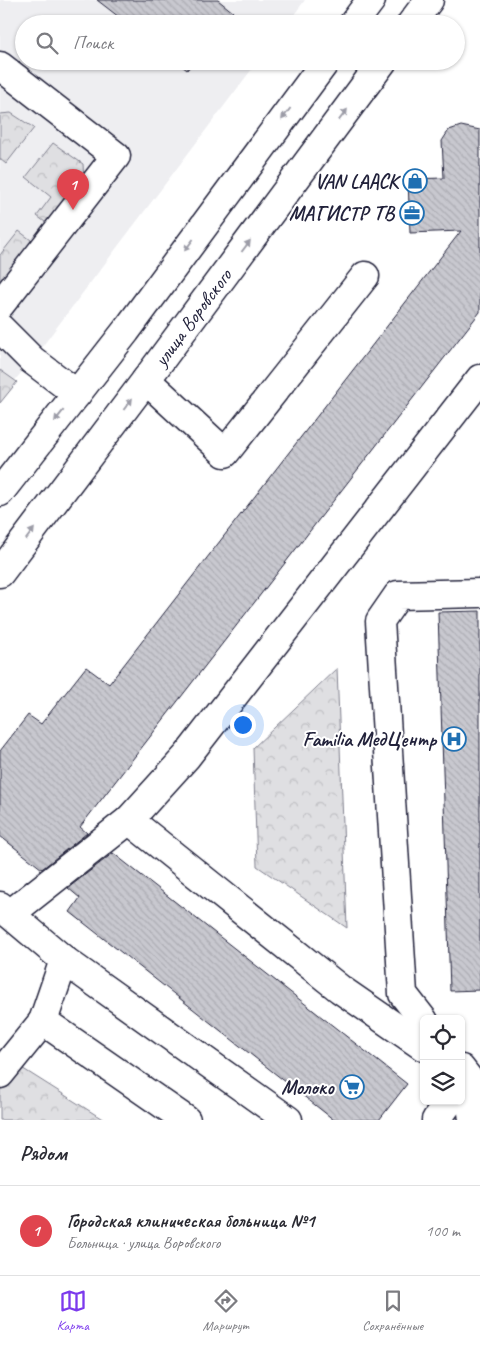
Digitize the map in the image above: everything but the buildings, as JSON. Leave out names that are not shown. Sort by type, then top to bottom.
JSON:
[{"type":"main road","points":[[360,15],[371,0]]},
{"type":"main road","points":[[417,15],[429,0]]},
{"type":"main road","points":[[0,66],[116,156],[0,305]]},
{"type":"main road","points":[[0,492],[126,331],[319,70]]},
{"type":"main road","name":"улица Воровского","points":[[0,573],[376,70]]},
{"type":"main road","points":[[146,380],[225,453],[365,276]]},
{"type":"main road","points":[[0,328],[32,360],[76,394]]},
{"type":"main road","points":[[288,1120],[64,960],[5,910],[129,820],[188,756],[480,379]]},
{"type":"main road","points":[[420,1016],[402,994],[380,621],[398,595],[480,593]]},
{"type":"main road","points":[[129,820],[340,989],[420,1044]]},
{"type":"main road","points":[[0,1074],[44,1021],[64,960]]},
{"type":"main road","points":[[44,1021],[186,1120]]},
{"type":"main road","points":[[466,1076],[473,1120]]},
{"type":"main road","points":[[436,1120],[447,1105]]},
{"type":"shaded area","points":[[0,0],[305,0],[294,15],[15,15],[15,70],[251,70],[32,360],[0,398]]},
{"type":"green space","points":[[11,113],[34,128],[6,164],[0,159],[0,114]]},
{"type":"green space","points":[[53,143],[83,164],[84,183],[49,225],[37,216],[51,197],[26,177]]},
{"type":"green space","points":[[19,231],[35,243],[0,292],[0,255]]},
{"type":"green space","points":[[0,370],[17,382],[0,403]]},
{"type":"green space","points":[[337,668],[347,928],[257,866],[253,748]]},
{"type":"green space","points":[[17,1065],[104,1120],[0,1120],[0,1089]]},
{"type":"place","name":"VAN LAACK","points":[[415,181]]},
{"type":"place","name":"Городская клиническая больница №1","points":[[73,210]]},
{"type":"place","name":"МАГИСТР ТВ","points":[[412,213]]},
{"type":"place","name":"Familia МедЦентр","points":[[454,739]]},
{"type":"place","name":"Молоко","points":[[352,1087]]}]
